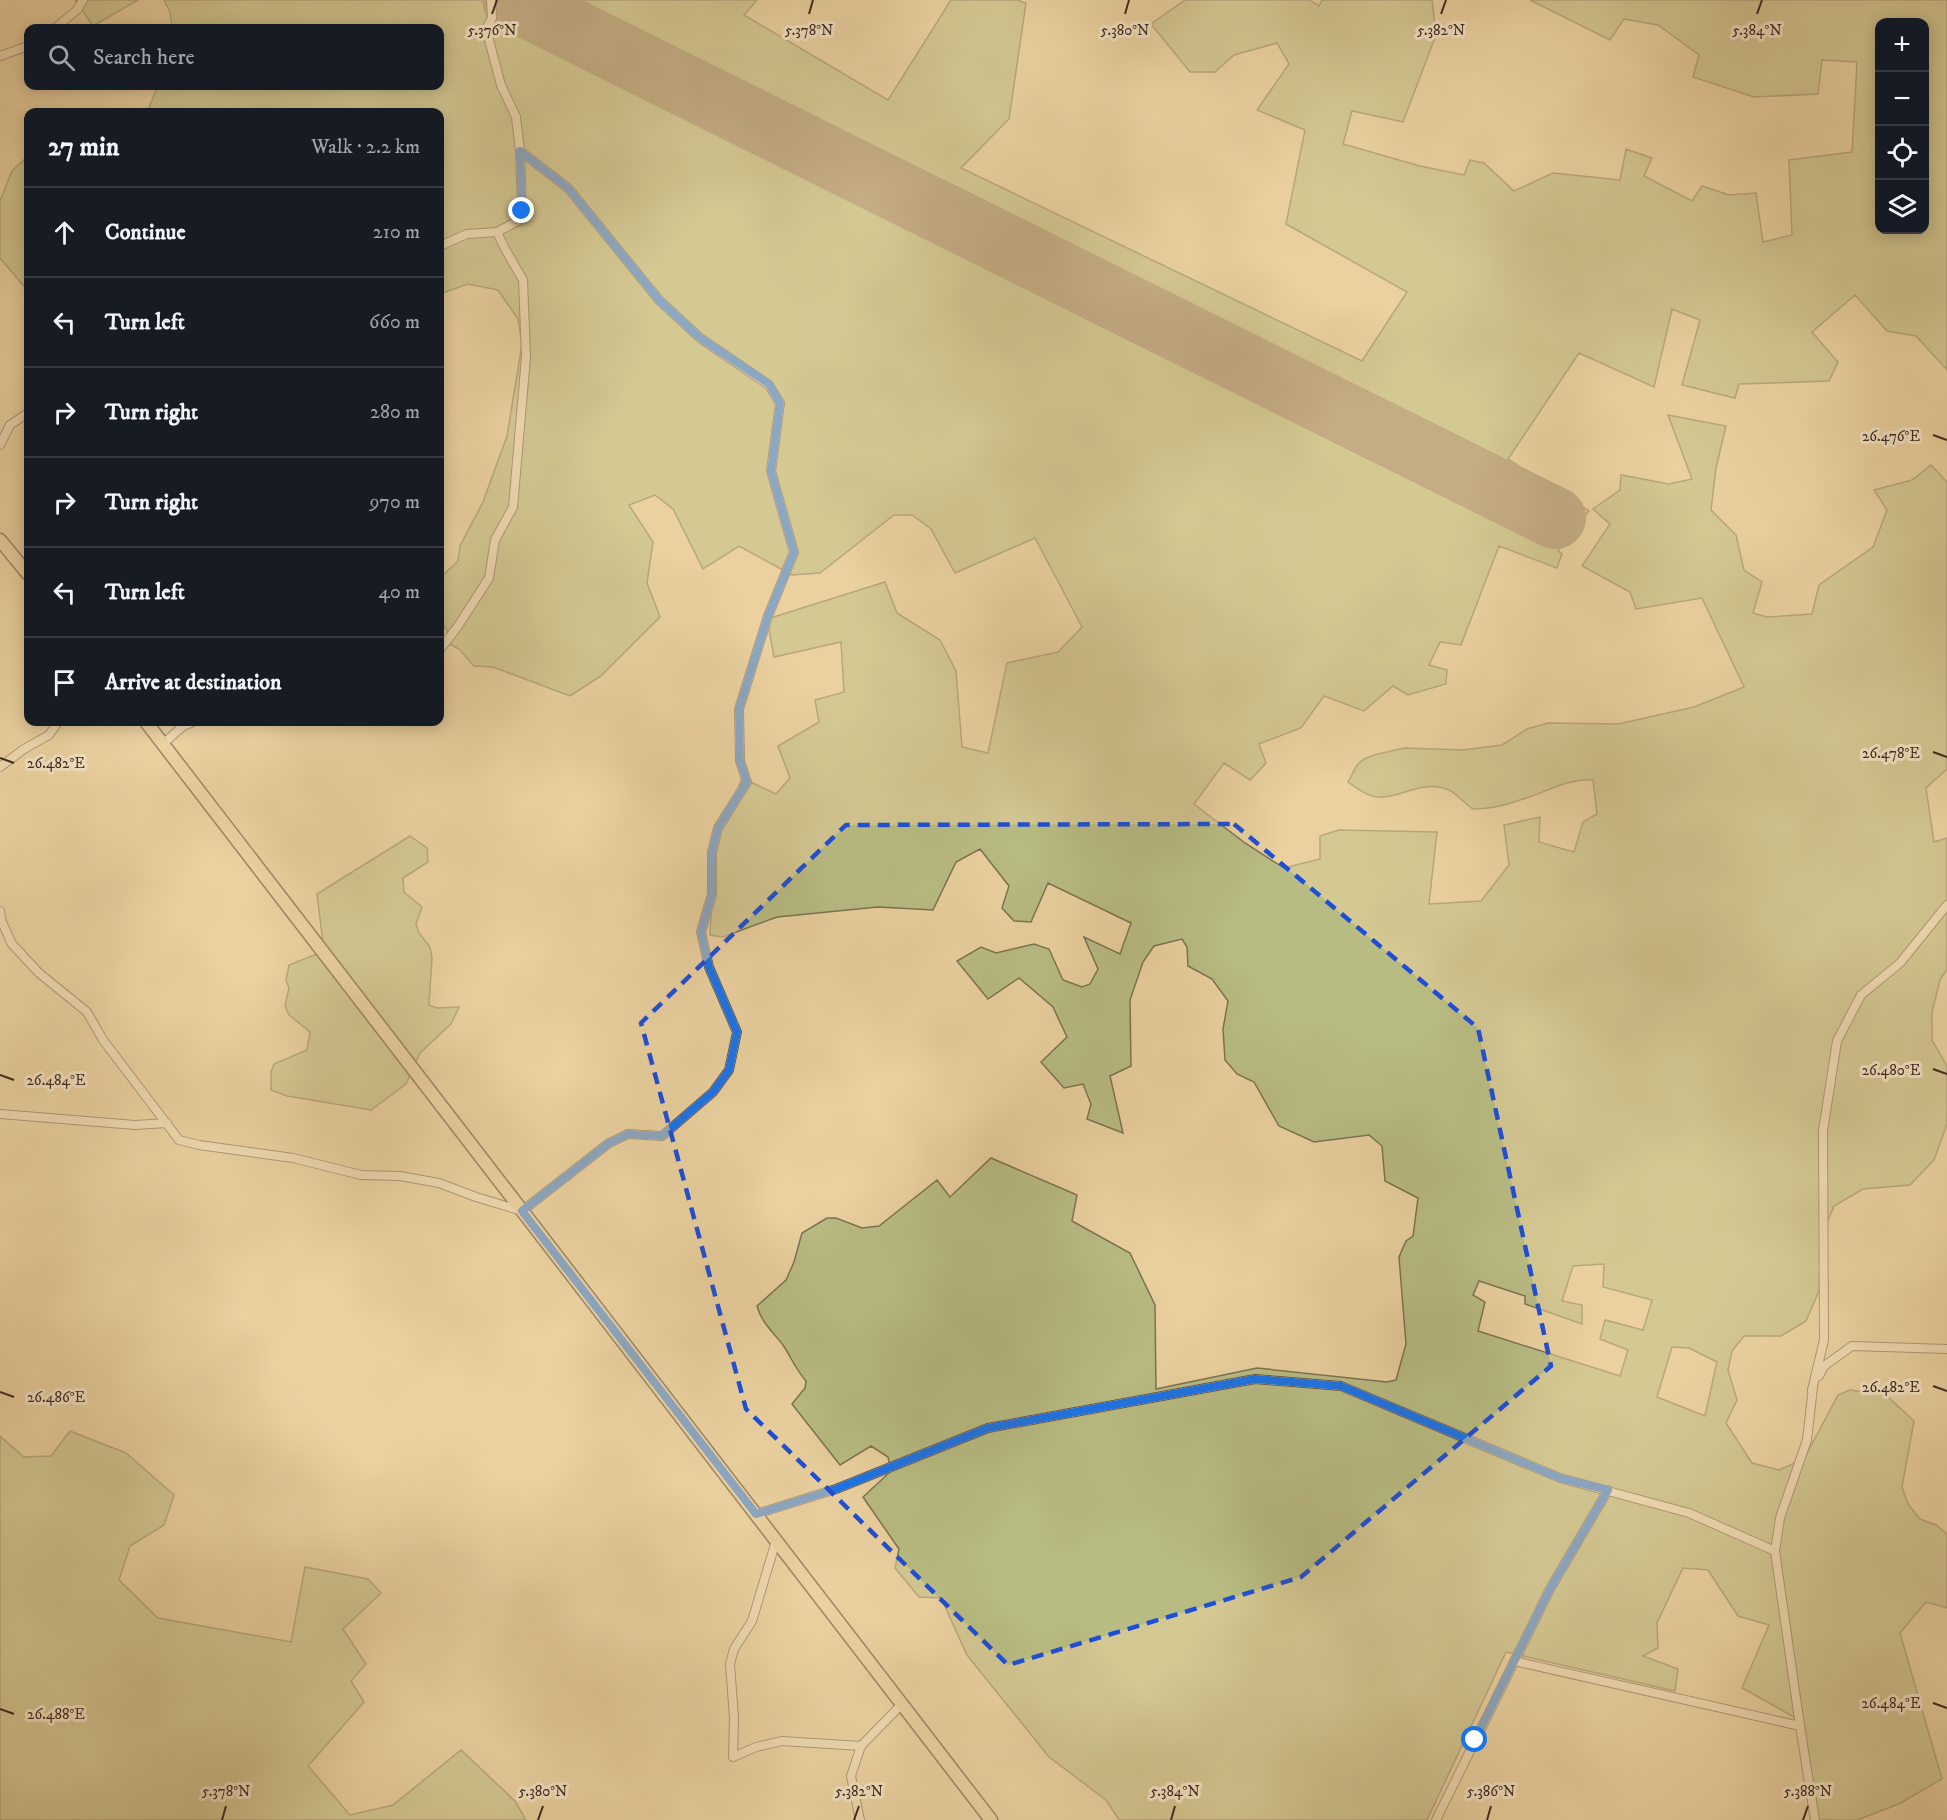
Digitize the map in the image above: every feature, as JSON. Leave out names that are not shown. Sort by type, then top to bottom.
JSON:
[{"type":"main road","points":[[0,540],[24,569]]},
{"type":"main road","points":[[149,726],[991,1820]]},
{"type":"street","points":[[60,24],[78,10],[83,0]]},
{"type":"street","points":[[444,244],[467,234],[498,232],[518,221],[522,211],[520,151],[516,117],[501,85],[486,29],[492,18],[491,0]]},
{"type":"street","points":[[0,56],[24,47]]},
{"type":"street","points":[[0,911],[2,922],[12,944],[39,973],[87,1012],[104,1040],[179,1140],[199,1145],[293,1158],[361,1175],[400,1176],[439,1183],[522,1211],[609,1143],[628,1134],[662,1136],[713,1092],[729,1070],[737,1032],[709,967],[701,932],[712,894],[712,852],[718,828],[747,782],[740,761],[739,709],[768,616],[794,552],[771,471],[780,403],[769,384],[700,338],[659,300],[568,188],[520,151]]},
{"type":"street","points":[[444,643],[489,578],[495,540],[513,507],[526,357],[523,280],[504,248],[498,232]]},
{"type":"street","points":[[0,445],[10,425],[24,416]]},
{"type":"street","points":[[0,767],[24,749],[49,735],[55,726]]},
{"type":"street","points":[[163,744],[183,726]]},
{"type":"street","points":[[1815,1820],[1775,1551],[1780,1518],[1807,1440],[1812,1390],[1824,1340],[1823,1131],[1837,1041],[1861,996],[1900,963],[1947,905]]},
{"type":"street","points":[[0,1114],[135,1125],[167,1124]]},
{"type":"street","points":[[1812,1390],[1824,1366],[1852,1346],[1947,1349]]},
{"type":"street","points":[[756,1514],[836,1489],[988,1428],[1255,1379],[1341,1386],[1560,1478],[1689,1513],[1775,1551]]},
{"type":"street","points":[[1436,1820],[1550,1589],[1608,1490]]},
{"type":"street","points":[[776,1541],[752,1622],[734,1649],[730,1664],[734,1757],[756,1747],[782,1741],[861,1746]]},
{"type":"street","points":[[1514,1661],[1800,1726]]},
{"type":"street","points":[[860,1820],[851,1776],[861,1746],[902,1704]]},
{"type":"highlighted area","points":[[1234,824],[1478,1028],[1551,1366],[1301,1577],[1008,1665],[746,1409],[641,1023],[846,825]]},
{"type":"green space","points":[[75,0],[138,0],[96,24],[92,24]]},
{"type":"green space","points":[[164,0],[757,0],[744,15],[888,100],[951,0],[1017,0],[1026,3],[1009,119],[961,168],[1362,361],[1407,292],[1286,224],[1305,130],[1257,110],[1289,64],[1277,43],[1234,55],[1215,72],[1190,72],[1151,24],[1185,0],[1310,0],[1319,6],[1322,0],[1432,0],[1436,35],[1403,122],[1352,111],[1343,144],[1420,166],[1464,175],[1470,160],[1484,163],[1514,191],[1553,173],[1620,180],[1626,149],[1652,158],[1644,176],[1692,201],[1702,186],[1729,195],[1756,193],[1763,242],[1792,235],[1789,160],[1852,152],[1857,62],[1822,60],[1818,94],[1754,97],[1693,77],[1699,55],[1658,25],[1624,19],[1610,40],[1530,0],[1947,0],[1947,370],[1916,336],[1887,331],[1855,295],[1812,332],[1838,362],[1829,381],[1739,384],[1735,398],[1682,385],[1700,320],[1672,309],[1654,387],[1579,353],[1508,459],[1589,511],[1558,551],[1562,554],[1557,568],[1499,546],[1461,645],[1440,642],[1429,665],[1447,670],[1446,684],[1408,695],[1393,686],[1364,711],[1324,696],[1301,728],[1259,744],[1266,763],[1250,780],[1224,763],[1194,804],[1245,843],[1284,868],[1320,859],[1320,836],[1339,830],[1437,832],[1429,904],[1481,901],[1509,865],[1504,825],[1540,817],[1539,842],[1574,852],[1583,822],[1597,814],[1593,780],[1574,781],[1503,805],[1473,809],[1451,791],[1443,788],[1419,788],[1389,796],[1368,795],[1348,782],[1357,765],[1374,755],[1404,748],[1463,750],[1502,745],[1527,729],[1548,723],[1618,724],[1694,707],[1744,687],[1702,598],[1636,609],[1630,592],[1582,566],[1610,524],[1593,509],[1620,490],[1621,475],[1669,484],[1692,479],[1668,415],[1726,426],[1716,468],[1711,510],[1736,535],[1744,570],[1762,582],[1753,613],[1767,617],[1812,614],[1819,585],[1873,547],[1887,510],[1874,490],[1912,480],[1931,465],[1947,482],[1947,769],[1926,788],[1934,842],[1947,838],[1947,969],[1940,980],[1932,1012],[1932,1040],[1947,1066],[1947,1124],[1934,1160],[1910,1185],[1863,1189],[1834,1206],[1823,1232],[1819,1291],[1806,1321],[1781,1336],[1744,1336],[1732,1351],[1728,1370],[1737,1400],[1726,1423],[1752,1463],[1779,1470],[1804,1459],[1838,1395],[1850,1390],[1886,1395],[1914,1421],[1902,1487],[1908,1504],[1920,1519],[1936,1525],[1947,1534],[1947,1608],[1926,1602],[1900,1633],[1942,1779],[1899,1804],[1857,1820],[1817,1820],[1803,1722],[1742,1688],[1769,1625],[1738,1616],[1708,1570],[1683,1568],[1657,1623],[1658,1648],[1643,1656],[1678,1669],[1675,1691],[1506,1652],[1427,1820],[1119,1820],[1106,1800],[1049,1757],[967,1655],[941,1598],[919,1597],[895,1568],[899,1549],[863,1497],[891,1471],[888,1457],[871,1446],[840,1465],[792,1404],[805,1388],[806,1381],[783,1345],[764,1322],[757,1306],[786,1280],[802,1233],[827,1218],[836,1218],[862,1228],[879,1226],[937,1180],[950,1197],[991,1158],[1077,1195],[1072,1221],[1130,1253],[1155,1305],[1156,1389],[1257,1368],[1387,1382],[1396,1380],[1406,1344],[1399,1257],[1406,1241],[1413,1236],[1418,1198],[1385,1181],[1382,1146],[1369,1135],[1314,1142],[1279,1126],[1254,1082],[1237,1074],[1225,1060],[1223,1029],[1228,1001],[1212,979],[1188,966],[1187,947],[1182,939],[1154,946],[1143,962],[1130,1000],[1131,1066],[1110,1076],[1123,1133],[1087,1119],[1091,1104],[1083,1084],[1064,1088],[1041,1062],[1067,1037],[1053,1007],[1019,978],[988,999],[957,961],[981,947],[996,953],[1034,944],[1049,949],[1063,980],[1082,987],[1090,984],[1098,969],[1084,937],[1120,954],[1131,923],[1048,883],[1031,922],[1014,921],[1002,908],[1009,886],[980,849],[956,862],[933,910],[878,907],[777,917],[723,937],[710,935],[714,849],[742,778],[776,794],[790,778],[778,746],[819,722],[815,700],[844,692],[841,642],[774,657],[767,619],[885,582],[897,613],[940,640],[956,671],[962,747],[988,753],[1007,663],[1058,652],[1082,627],[1035,538],[955,573],[931,529],[912,515],[894,515],[820,573],[792,575],[739,546],[703,569],[673,509],[655,495],[629,505],[653,542],[647,583],[660,617],[601,676],[570,696],[493,667],[474,666],[459,649],[446,642],[449,634],[444,626],[444,574],[458,561],[460,546],[483,502],[507,436],[522,344],[518,319],[498,290],[468,284],[444,293],[444,108],[149,108],[156,90],[444,90],[444,24],[172,24],[170,12]],"holes":[[[1604,1264],[1603,1287],[1652,1300],[1643,1330],[1605,1320],[1600,1339],[1628,1350],[1620,1376],[1478,1331],[1485,1302],[1473,1295],[1479,1281],[1525,1296],[1525,1304],[1582,1324],[1582,1305],[1562,1301],[1573,1266]],[[1672,1347],[1689,1348],[1717,1362],[1705,1416],[1657,1397]]]},
{"type":"green space","points":[[24,160],[24,286],[0,258],[0,201],[12,171]]},
{"type":"green space","points":[[410,836],[427,848],[428,862],[403,878],[404,892],[422,907],[416,924],[419,933],[430,947],[432,958],[429,1005],[437,1008],[459,1007],[451,1024],[420,1053],[406,1084],[371,1110],[287,1096],[271,1090],[271,1072],[274,1064],[307,1050],[310,1032],[289,1015],[285,1006],[289,988],[286,980],[289,965],[324,951],[317,894]]},
{"type":"green space","points":[[70,1431],[126,1453],[174,1495],[164,1525],[130,1546],[119,1580],[158,1618],[291,1642],[305,1567],[368,1579],[381,1593],[343,1629],[366,1664],[351,1681],[364,1702],[308,1766],[350,1815],[393,1805],[461,1750],[515,1801],[526,1820],[0,1820],[0,1436],[24,1457],[51,1456]]},
{"type":"runway","points":[[513,0],[1555,518]]},
{"type":"route","points":[[522,211],[520,151],[568,188],[659,300],[700,338],[769,384],[780,403],[771,471],[794,552],[768,616],[739,709],[740,761],[747,782],[718,828],[712,852],[712,894],[701,932],[709,967],[737,1032],[729,1070],[713,1092],[662,1136],[628,1134],[609,1143],[522,1211],[756,1514],[836,1489],[988,1428],[1255,1379],[1341,1386],[1560,1478],[1608,1490],[1550,1589],[1475,1740]]}]
